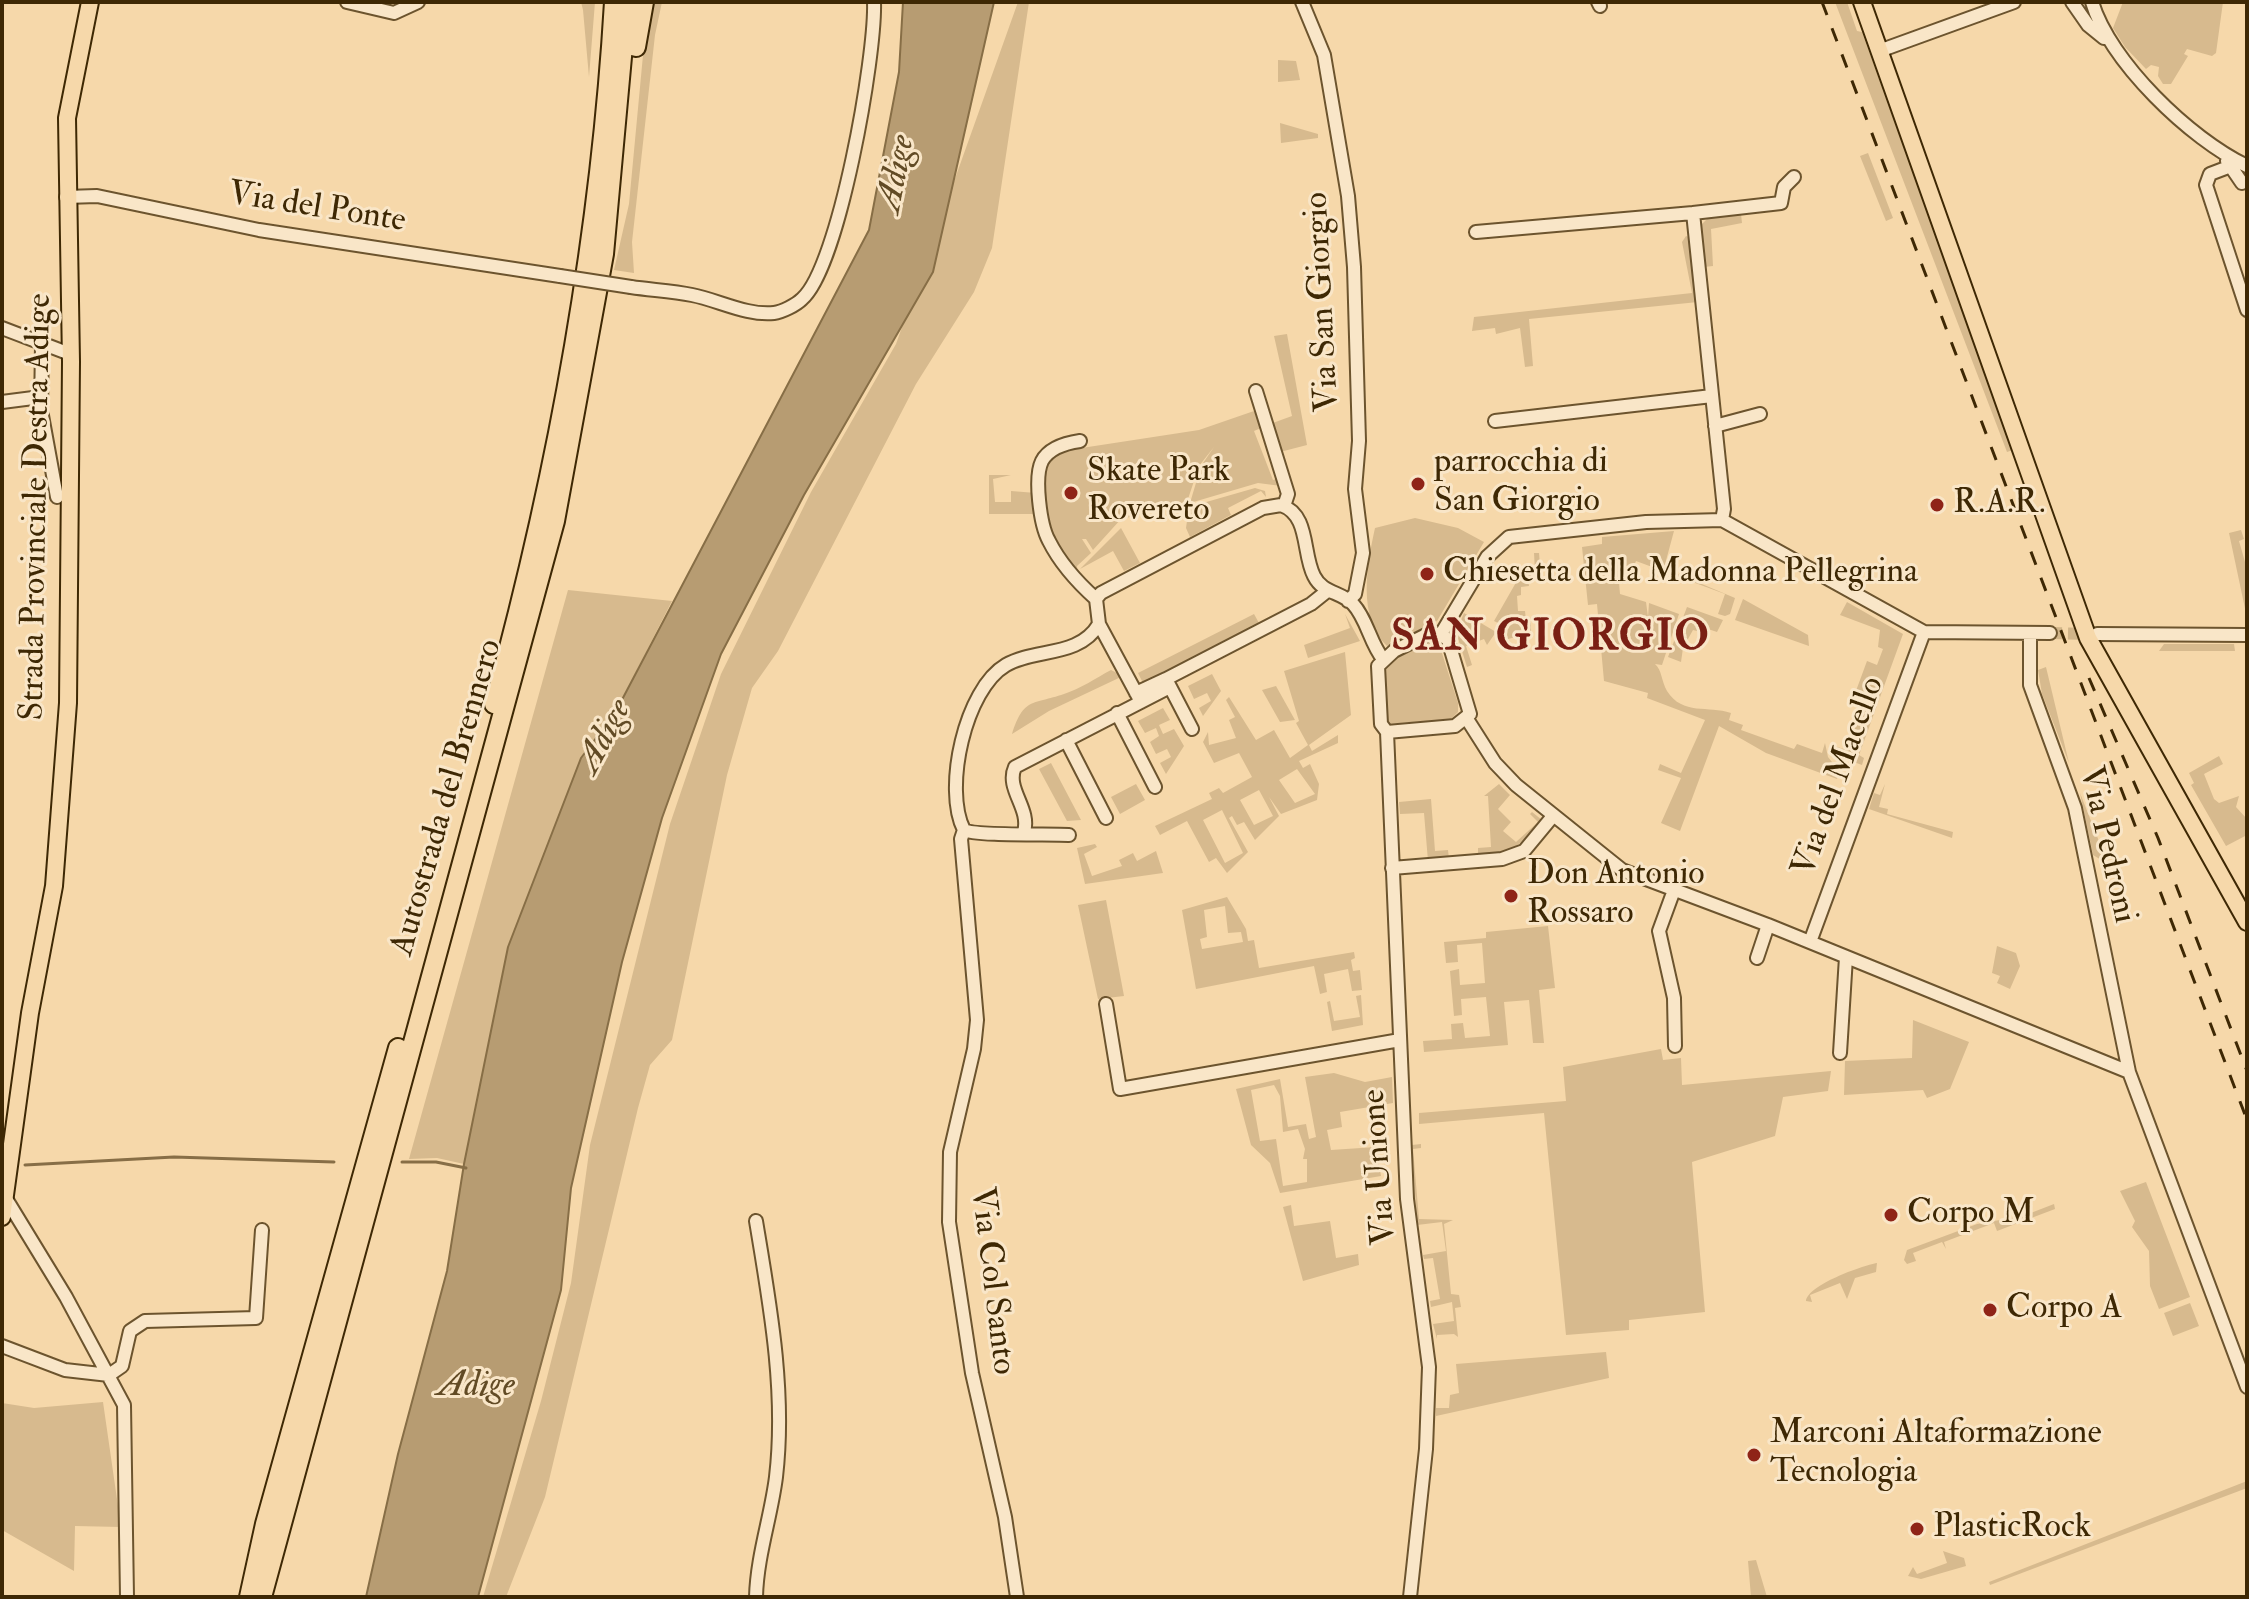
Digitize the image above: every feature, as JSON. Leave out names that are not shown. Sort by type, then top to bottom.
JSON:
[{"type":"highway","points":[[602,2],[602,55],[608,82]]},
{"type":"highway","name":"Autostrada del Brennero","points":[[249,1597],[265,1524],[518,615],[578,329],[608,82],[614,2]]},
{"type":"highway","name":"Autostrada del Brennero","points":[[262,1597],[555,521],[602,267],[619,119],[627,2]]},
{"type":"highway","points":[[619,119],[633,80],[644,2]]},
{"type":"main road","name":"Strada Provinciale Destra Adige","points":[[2,1217],[30,1013],[54,886],[68,703],[70,354],[67,118],[90,2]]},
{"type":"main road","points":[[1862,2],[2088,638],[2240,894],[2247,922]]},
{"type":"street","points":[[347,2],[394,13],[418,2]]},
{"type":"street","name":"Via del Ponte","points":[[66,197],[97,196],[259,230],[692,295],[755,312],[776,313],[803,298],[819,271],[854,157],[872,65],[874,2]]},
{"type":"street","name":"Via San Giorgio","points":[[1302,2],[1326,62],[1346,183],[1354,267],[1359,441],[1355,489],[1363,553],[1355,594],[1348,601]]},
{"type":"street","points":[[1879,51],[2014,2]]},
{"type":"street","points":[[2072,2],[2088,25],[2107,41],[2157,96],[2224,155],[2247,167],[2245,187]]},
{"type":"street","points":[[2092,2],[2107,41]]},
{"type":"street","points":[[2224,155],[2245,187]]},
{"type":"street","points":[[2231,166],[2210,174],[2206,185],[2247,310]]},
{"type":"street","points":[[1476,232],[1781,203],[1784,187],[1794,177]]},
{"type":"street","points":[[1693,213],[1724,509],[1722,520]]},
{"type":"street","points":[[2,328],[70,354]]},
{"type":"street","points":[[42,345],[41,397],[57,497]]},
{"type":"street","name":"Via San Giorgio","points":[[1256,391],[1288,494],[1283,506],[1300,521],[1312,574],[1326,592]]},
{"type":"street","points":[[1495,421],[1712,396]]},
{"type":"street","points":[[2,402],[41,397]]},
{"type":"street","points":[[1715,426],[1760,414]]},
{"type":"street","points":[[1080,441],[1059,446],[1040,464],[1040,508],[1046,537],[1055,552],[1096,599],[1099,624],[1138,697]]},
{"type":"street","points":[[1096,599],[1263,508],[1283,506]]},
{"type":"street","points":[[1441,634],[1487,557],[1509,537],[1646,522],[1722,520],[1924,632],[2050,633]]},
{"type":"street","points":[[1024,832],[1027,821],[1014,789],[1013,770],[1117,713],[1138,697],[1321,599],[1326,592],[1348,601],[1383,659]]},
{"type":"street","name":"Via Col Santo","points":[[1017,1597],[1005,1517],[972,1373],[949,1222],[950,1152],[974,1049],[977,1020],[961,839],[964,830],[958,788],[959,752],[984,687],[997,671],[1010,662],[1084,641],[1099,624]]},
{"type":"street","name":"Via del Macello","points":[[1810,942],[1924,632]]},
{"type":"street","name":"Via Pedroni","points":[[2030,633],[2030,685],[2075,808],[2129,1072],[2247,1387]]},
{"type":"street","points":[[1428,634],[1441,634],[1448,640],[1468,700],[1470,709],[1467,719],[1455,726],[1387,732],[1381,724],[1377,678],[1383,659],[1428,634]]},
{"type":"street","points":[[2097,634],[2247,635]]},
{"type":"street","points":[[1169,680],[1192,729]]},
{"type":"street","points":[[1117,713],[1155,787]]},
{"type":"street","points":[[1467,719],[1500,770],[1614,865],[2129,1072]]},
{"type":"street","name":"Via Unione","points":[[1387,732],[1407,1199],[1429,1367],[1426,1449],[1410,1597]]},
{"type":"street","points":[[1066,740],[1106,818]]},
{"type":"street","points":[[1392,868],[1502,859],[1524,851],[1553,816]]},
{"type":"street","points":[[964,830],[984,834],[1024,832],[1069,835]]},
{"type":"street","points":[[964,859],[984,834]]},
{"type":"street","points":[[1674,890],[1659,931],[1674,998],[1675,1046]]},
{"type":"street","points":[[1757,958],[1768,925]]},
{"type":"street","points":[[1840,1053],[1846,957]]},
{"type":"street","points":[[1106,1004],[1120,1089],[1400,1040]]},
{"type":"street","points":[[5,1197],[124,1405],[127,1597]]},
{"type":"street","points":[[756,1221],[771,1310],[778,1401],[776,1477],[756,1597]]},
{"type":"street","points":[[2,1346],[65,1370],[109,1375],[122,1366],[130,1331],[145,1321],[256,1318],[262,1230]]},
{"type":"shaded area","points":[[581,2],[595,2],[589,77],[583,10]]},
{"type":"shaded area","points":[[648,2],[662,2],[655,35],[632,242],[634,273],[614,270],[629,204]]},
{"type":"shaded area","points":[[1018,2],[1029,2],[992,248],[974,292],[916,384],[778,651],[752,688],[727,775],[672,1040],[650,1065],[638,1108],[545,1497],[506,1597],[483,1597],[541,1401],[571,1283],[590,1145],[670,824],[721,674],[811,492],[896,344]]},
{"type":"shaded area","points":[[1835,2],[1847,2],[1857,31],[1862,32],[2013,450],[2007,452]]},
{"type":"shaded area","points":[[2123,2],[2223,2],[2216,53],[2212,56],[2187,49],[2184,54],[2188,56],[2171,84],[2163,84],[2158,76],[2159,67],[2151,65],[2146,69],[2125,47],[2113,28]]},
{"type":"shaded area","points":[[1278,60],[1296,61],[1300,80],[1278,82]]},
{"type":"shaded area","points":[[1280,123],[1318,134],[1318,138],[1281,143]]},
{"type":"shaded area","points":[[1868,153],[1893,218],[1886,221],[1860,156]]},
{"type":"shaded area","points":[[1741,214],[1742,223],[1711,229],[1713,266],[1704,267],[1700,226],[1708,218]]},
{"type":"shaded area","points":[[1686,236],[1691,238],[1698,302],[1529,319],[1533,366],[1525,367],[1520,328],[1496,334],[1495,328],[1472,331],[1474,317],[1692,293],[1682,242]]},
{"type":"shaded area","points":[[1287,334],[1307,445],[1280,452],[1270,424],[1292,416],[1274,336]]},
{"type":"shaded area","points":[[1254,411],[1261,428],[1254,431],[1273,480],[1279,478],[1281,486],[1258,483],[1190,503],[1201,466],[1214,447],[1199,466],[1186,505],[1121,519],[1093,550],[1086,539],[1082,539],[1091,553],[1077,566],[1078,578],[1053,536],[1044,509],[1042,494],[1046,460],[1062,451],[1199,430]]},
{"type":"shaded area","points":[[989,475],[1011,475],[993,479],[995,502],[1011,502],[1011,491],[1036,493],[1037,514],[989,514]]},
{"type":"shaded area","points":[[1255,488],[1265,491],[1266,497],[1261,491],[1228,508],[1231,515],[1190,537],[1186,528],[1189,507]]},
{"type":"shaded area","points":[[1415,518],[1458,528],[1484,542],[1437,621],[1387,646],[1371,621],[1368,606],[1367,574],[1375,528]]},
{"type":"shaded area","points":[[1121,528],[1140,563],[1124,571],[1113,551],[1080,569]]},
{"type":"shaded area","points":[[2241,530],[2244,539],[2239,541],[2247,569],[2247,618],[2229,533]]},
{"type":"shaded area","points":[[1674,531],[1664,568],[1735,598],[1730,614],[1725,616],[1718,614],[1725,594],[1636,561],[1630,575],[1618,571],[1620,594],[1646,602],[1648,617],[1649,603],[1679,614],[1662,665],[1655,664],[1667,691],[1673,699],[1688,707],[1731,713],[1729,720],[1743,725],[1741,730],[1794,749],[1797,744],[1822,753],[1825,743],[1828,757],[1839,771],[1837,779],[1766,753],[1719,726],[1680,831],[1661,823],[1681,778],[1658,770],[1660,764],[1681,773],[1705,720],[1647,698],[1648,693],[1604,681],[1597,604],[1588,605],[1582,547],[1602,544],[1602,537]]},
{"type":"shaded area","points":[[1534,553],[1539,553],[1541,578],[1528,579],[1529,586],[1521,587],[1521,595],[1517,596],[1518,611],[1525,611],[1526,621],[1531,621],[1531,633],[1508,639],[1498,633],[1502,625],[1494,621],[1522,572],[1535,571]]},
{"type":"shaded area","points":[[568,590],[672,601],[615,713],[581,758],[508,947],[464,1164],[437,1158],[409,1159]]},
{"type":"shaded area","points":[[1743,599],[1808,635],[1809,646],[1735,620]]},
{"type":"shaded area","points":[[1847,602],[1903,634],[1859,755],[1864,758],[1862,765],[1840,757],[1834,746],[1847,750],[1863,703],[1853,699],[1867,661],[1877,665],[1883,649],[1878,647],[1880,630],[1840,615]]},
{"type":"shaded area","points":[[1687,607],[1723,620],[1717,632],[1705,628],[1701,632],[1693,630],[1683,648],[1681,662],[1668,657]]},
{"type":"shaded area","points":[[1464,613],[1496,632],[1487,645],[1484,639],[1466,646],[1472,665],[1467,667],[1456,632]]},
{"type":"shaded area","points":[[1254,614],[1259,623],[1143,683],[1138,673]]},
{"type":"shaded area","points":[[1345,614],[1360,641],[1308,658],[1304,645],[1350,628]]},
{"type":"shaded area","points":[[1428,643],[1437,643],[1440,647],[1458,703],[1458,712],[1451,719],[1388,724],[1384,667],[1388,662]]},
{"type":"shaded area","points":[[2164,644],[2234,644],[2235,651],[2159,651]]},
{"type":"shaded area","points":[[1345,652],[1351,715],[1309,745],[1312,751],[1338,735],[1338,743],[1299,761],[1303,768],[1310,764],[1319,784],[1317,800],[1281,814],[1269,797],[1279,816],[1255,840],[1244,822],[1237,825],[1232,816],[1229,818],[1248,852],[1227,873],[1216,858],[1209,862],[1187,821],[1160,835],[1155,826],[1212,799],[1209,793],[1219,788],[1223,793],[1252,777],[1239,753],[1214,763],[1203,742],[1208,732],[1209,745],[1236,738],[1229,720],[1235,717],[1226,700],[1229,697],[1256,740],[1274,730],[1290,758],[1308,745],[1296,723],[1299,721],[1284,671]],"holes":[[[1297,769],[1315,794],[1295,803],[1279,780]],[[1259,790],[1273,816],[1254,825],[1240,800]],[[1222,810],[1243,853],[1225,863],[1203,820]]]},
{"type":"shaded area","points":[[2046,667],[2069,763],[2042,694],[2038,670]]},
{"type":"shaded area","points":[[1111,670],[1123,676],[1049,711],[1012,734],[1016,722],[1030,704],[1070,692]]},
{"type":"shaded area","points":[[1212,674],[1221,691],[1203,716],[1199,708],[1211,701],[1207,693],[1194,699],[1188,686]]},
{"type":"shaded area","points":[[1276,686],[1295,720],[1280,722],[1262,690]]},
{"type":"shaded area","points":[[1163,708],[1170,720],[1159,725],[1163,734],[1174,729],[1184,746],[1166,774],[1160,763],[1171,757],[1167,749],[1156,754],[1150,742],[1159,736],[1156,728],[1145,733],[1138,721]]},
{"type":"shaded area","points":[[2219,756],[2223,764],[2204,774],[2214,799],[2219,803],[2239,796],[2236,807],[2247,819],[2247,835],[2226,846],[2191,785],[2194,783],[2189,773]]},
{"type":"shaded area","points":[[1051,763],[1081,820],[1067,821],[1039,769]]},
{"type":"shaded area","points":[[1136,784],[1145,800],[1120,814],[1111,797]]},
{"type":"shaded area","points":[[1499,784],[1510,795],[1498,809],[1511,822],[1503,831],[1516,842],[1538,822],[1530,814],[1532,812],[1542,820],[1514,847],[1478,857],[1478,848],[1491,847],[1488,796],[1484,796]]},
{"type":"shaded area","points":[[1885,784],[1879,807],[1888,809],[1887,814],[1953,832],[1952,838],[1869,809],[1874,793],[1880,795]]},
{"type":"shaded area","points":[[2080,793],[2108,864],[2093,855]]},
{"type":"shaded area","points":[[1431,799],[1435,851],[1448,850],[1449,859],[1428,861],[1424,813],[1400,814],[1399,802]]},
{"type":"shaded area","points":[[1095,844],[1097,847],[1084,854],[1092,876],[1122,866],[1119,860],[1133,853],[1137,861],[1156,851],[1163,873],[1085,884],[1077,848]]},
{"type":"shaded area","points":[[1227,897],[1246,929],[1248,941],[1254,940],[1259,968],[1354,952],[1355,958],[1351,960],[1353,971],[1360,970],[1362,990],[1352,991],[1348,969],[1324,974],[1327,992],[1320,994],[1314,966],[1196,989],[1182,910]],"holes":[[[1225,906],[1228,933],[1241,932],[1243,942],[1202,949],[1200,939],[1207,937],[1204,910]]]},
{"type":"shaded area","points":[[1106,900],[1124,996],[1098,999],[1078,905]]},
{"type":"shaded area","points":[[1548,926],[1555,988],[1539,990],[1544,1043],[1533,1043],[1529,1000],[1504,1002],[1508,1045],[1424,1052],[1423,1041],[1452,1039],[1451,1024],[1463,1023],[1465,1038],[1490,1036],[1486,997],[1461,999],[1462,1015],[1454,1016],[1450,971],[1459,969],[1460,985],[1485,983],[1482,943],[1457,945],[1458,962],[1446,963],[1444,942],[1486,938],[1486,932]]},
{"type":"shaded area","points":[[1997,946],[2016,953],[2020,966],[2010,989],[1997,983],[2000,976],[1992,973]]},
{"type":"shaded area","points":[[1361,995],[1363,1025],[1332,1031],[1327,1002],[1330,1001],[1334,1021],[1360,1017],[1356,996]]},
{"type":"shaded area","points":[[1913,1020],[1969,1042],[1950,1089],[1927,1098],[1923,1090],[1844,1095],[1845,1061],[1912,1058]]},
{"type":"shaded area","points":[[1661,1049],[1663,1060],[1681,1058],[1682,1085],[1831,1071],[1828,1091],[1783,1097],[1775,1136],[1692,1162],[1705,1312],[1629,1320],[1629,1330],[1566,1335],[1544,1113],[1419,1124],[1419,1113],[1566,1101],[1563,1067]]},
{"type":"shaded area","points":[[1334,1073],[1365,1082],[1392,1077],[1393,1103],[1340,1112],[1342,1127],[1327,1130],[1331,1150],[1376,1147],[1381,1176],[1280,1193],[1270,1163],[1251,1145],[1236,1089],[1280,1079],[1288,1127],[1306,1124],[1309,1139],[1316,1137],[1305,1077]],"holes":[[[1274,1085],[1280,1096],[1283,1132],[1298,1129],[1305,1149],[1303,1159],[1307,1159],[1307,1182],[1283,1186],[1276,1139],[1260,1141],[1251,1090]]]},
{"type":"shaded area","points":[[1421,1144],[1421,1148],[1413,1149],[1419,1219],[1453,1220],[1444,1224],[1451,1294],[1459,1295],[1461,1307],[1455,1308],[1458,1337],[1454,1334],[1437,1335],[1437,1339],[1433,1324],[1454,1321],[1452,1302],[1431,1307],[1430,1301],[1440,1299],[1433,1258],[1424,1259],[1423,1255],[1446,1251],[1442,1222],[1417,1225],[1412,1145]]},
{"type":"shaded area","points":[[2146,1182],[2190,1297],[2159,1309],[2150,1286],[2149,1251],[2132,1227],[2135,1221],[2120,1191]]},
{"type":"shaded area","points":[[2054,1204],[2055,1209],[1997,1231],[1994,1223],[1944,1242],[1946,1249],[1942,1242],[1913,1253],[1916,1261],[1907,1264],[1904,1260],[1907,1250],[1977,1224],[2023,1216]]},
{"type":"shaded area","points":[[1291,1205],[1294,1226],[1330,1221],[1336,1258],[1358,1254],[1359,1265],[1303,1281],[1283,1207]]},
{"type":"shaded area","points":[[1877,1263],[1876,1272],[1855,1278],[1847,1299],[1840,1283],[1810,1295],[1812,1302],[1806,1301],[1809,1295],[1825,1283]]},
{"type":"shaded area","points":[[2190,1303],[2199,1326],[2173,1336],[2164,1313]]},
{"type":"shaded area","points":[[1606,1352],[1609,1378],[1436,1416],[1436,1408],[1449,1408],[1450,1395],[1459,1393],[1456,1364]]},
{"type":"shaded area","points":[[103,1402],[121,1527],[75,1526],[74,1571],[2,1530],[2,1403],[34,1408]]},
{"type":"shaded area","points":[[2247,1481],[2247,1488],[1990,1585],[1989,1582]]},
{"type":"shaded area","points":[[1943,1551],[1964,1558],[1966,1566],[1921,1579],[1908,1576],[1913,1567],[1917,1574],[1947,1563]]},
{"type":"shaded area","points":[[1756,1560],[1767,1597],[1751,1597],[1748,1561]]},
{"type":"water","name":"Adige","points":[[903,2],[994,2],[933,272],[804,495],[721,654],[662,818],[622,962],[571,1188],[561,1290],[478,1597],[366,1597],[398,1454],[447,1271],[464,1164],[508,947],[581,758],[615,713],[869,230],[899,72]]},
{"type":"waterway","points":[[25,1165],[174,1157],[334,1162]]},
{"type":"waterway","points":[[402,1162],[436,1162],[466,1168]]},
{"type":"tunnel","points":[[2050,633],[2094,634]]},
{"type":"railway","points":[[1822,2],[2247,1120]]},
{"type":"railway","points":[[2089,678],[2158,838],[2247,1071]]},
{"type":"place","name":"parrocchia di San Giorgio","points":[[1418,484]]},
{"type":"place","name":"Skate Park Rovereto","points":[[1071,493]]},
{"type":"place","name":"R.A.R.","points":[[1937,505]]},
{"type":"place","name":"Chiesetta della Madonna Pellegrina","points":[[1427,574]]},
{"type":"place","name":"Don Antonio Rossaro","points":[[1511,896]]},
{"type":"place","name":"Corpo M","points":[[1891,1215]]},
{"type":"place","name":"Corpo A","points":[[1990,1310]]},
{"type":"place","name":"Marconi Altaformazione Tecnologia","points":[[1754,1455]]},
{"type":"place","name":"PlasticRock","points":[[1917,1529]]},
{"type":"district","name":"SAN GIORGIO","points":[[1551,640]]}]
